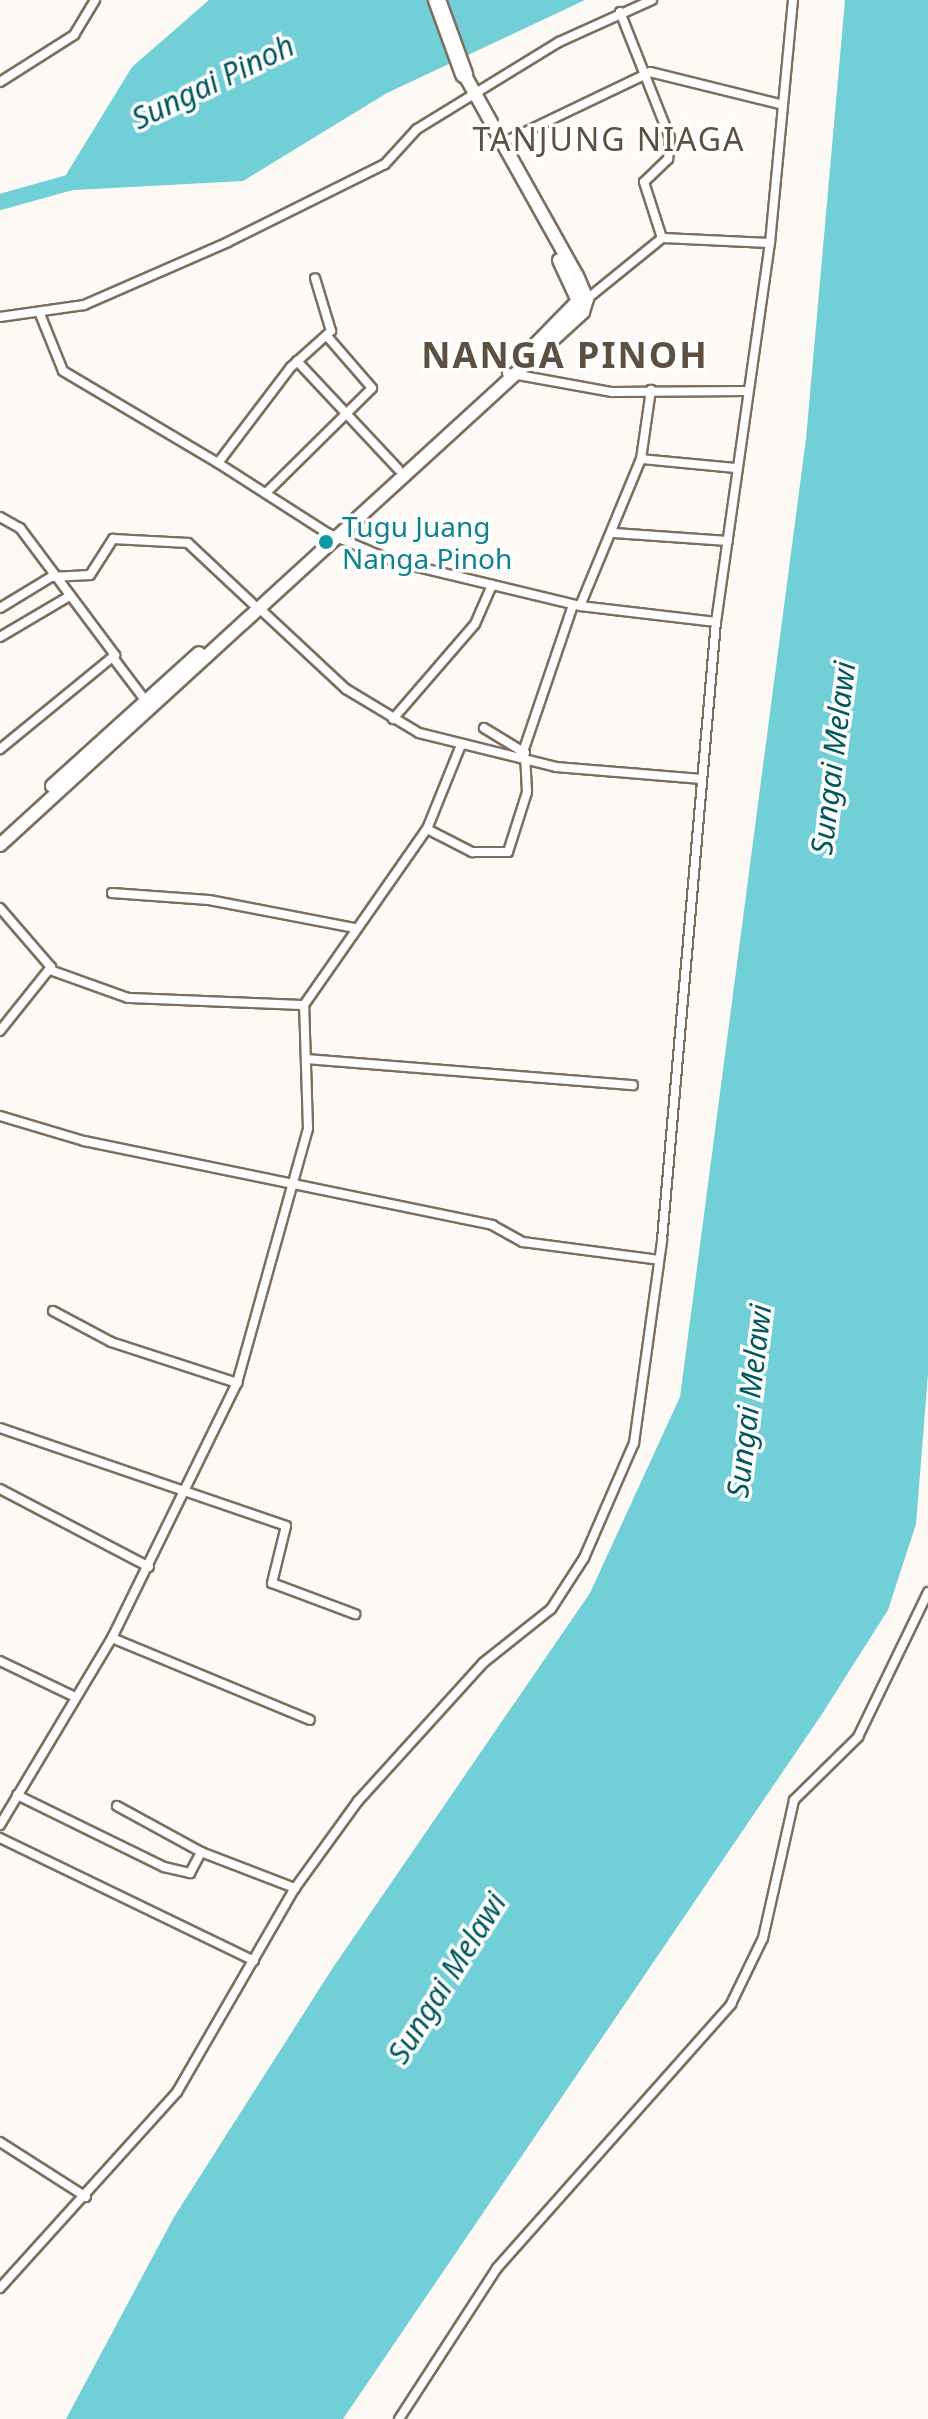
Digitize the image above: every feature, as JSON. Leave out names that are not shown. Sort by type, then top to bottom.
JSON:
[{"type":"highway","points":[[437,0],[464,74]]},
{"type":"main road","points":[[331,535],[510,374],[578,301],[464,74]]},
{"type":"main road","points":[[0,845],[398,469],[583,312],[587,299],[520,185]]},
{"type":"main road","points":[[0,834],[145,700],[256,606]]},
{"type":"street","points":[[0,82],[74,35],[95,0]]},
{"type":"street","points":[[0,317],[40,314],[84,305],[385,164],[417,129],[620,12],[652,0]]},
{"type":"street","points":[[0,2288],[86,2197],[177,2092],[295,1888],[391,1760],[483,1663],[533,1630],[572,1579],[634,1443],[659,1260],[716,622],[770,243],[779,104],[793,0]]},
{"type":"street","points":[[620,12],[670,138],[668,159],[644,182],[662,238]]},
{"type":"street","points":[[499,144],[642,73],[779,104]]},
{"type":"street","points":[[587,299],[662,238],[770,243]]},
{"type":"street","points":[[218,463],[297,361],[327,336],[333,325],[315,278]]},
{"type":"street","points":[[40,314],[63,371],[268,491],[331,535],[393,561],[576,605],[716,622]]},
{"type":"street","points":[[268,491],[349,415],[372,388],[327,336]]},
{"type":"street","points":[[297,361],[398,469]]},
{"type":"street","points":[[510,374],[641,393],[651,390],[747,391]]},
{"type":"street","points":[[427,829],[472,852],[508,852],[527,792],[521,754],[576,605],[614,533],[641,459],[651,390]]},
{"type":"street","points":[[641,459],[737,468]]},
{"type":"street","points":[[0,517],[20,528],[51,577],[145,700]]},
{"type":"street","points":[[614,533],[728,541]]},
{"type":"street","points":[[0,608],[51,577],[90,575],[113,539],[176,540],[198,549],[346,689],[393,719],[480,752],[521,754]]},
{"type":"street","points":[[393,719],[475,624],[492,585]]},
{"type":"street","points":[[0,637],[68,597]]},
{"type":"street","points":[[0,749],[114,659]]},
{"type":"street","points":[[484,728],[521,754],[539,762],[702,779]]},
{"type":"street","points":[[0,1825],[112,1638],[188,1494],[237,1383],[297,1185],[311,1101],[304,1005],[427,829],[461,745]]},
{"type":"street","points":[[112,893],[209,900],[355,928]]},
{"type":"street","points":[[0,908],[46,953],[50,970]]},
{"type":"street","points":[[50,970],[128,998],[304,1005]]},
{"type":"street","points":[[0,1031],[50,970]]},
{"type":"street","points":[[307,1059],[633,1085]]},
{"type":"street","points":[[2,1121],[492,1225],[523,1242],[659,1260]]},
{"type":"street","points":[[53,1311],[111,1342],[237,1383]]},
{"type":"street","points":[[0,1428],[286,1526],[272,1583],[355,1614]]},
{"type":"street","points":[[0,1489],[149,1567]]},
{"type":"street","points":[[399,2419],[497,2268],[731,2004],[763,1938],[794,1800],[858,1737],[928,1592]]},
{"type":"street","points":[[112,1638],[310,1720]]},
{"type":"street","points":[[0,1661],[75,1697]]},
{"type":"street","points":[[17,1795],[173,1870],[190,1873],[201,1852]]},
{"type":"street","points":[[117,1806],[201,1852],[295,1888]]},
{"type":"street","points":[[0,1838],[254,1961]]},
{"type":"street","points":[[0,2142],[86,2197]]},
{"type":"water","points":[[209,0],[585,0],[387,93],[243,181],[56,191],[132,67]]},
{"type":"water","name":"Sungai Melawi","points":[[845,0],[928,0],[928,1374],[916,1524],[888,1610],[822,1714],[343,2419],[66,2419],[174,2217],[332,1969],[590,1593],[680,1397],[806,439]]},
{"type":"waterway","name":"Sungai Pinoh","points":[[0,202],[75,181]]},
{"type":"place","name":"Tugu Juang Nanga Pinoh","points":[[326,542]]},
{"type":"district","name":"TANJUNG NIAGA","points":[[609,139]]},
{"type":"district","name":"NANGA PINOH","points":[[565,355]]}]
